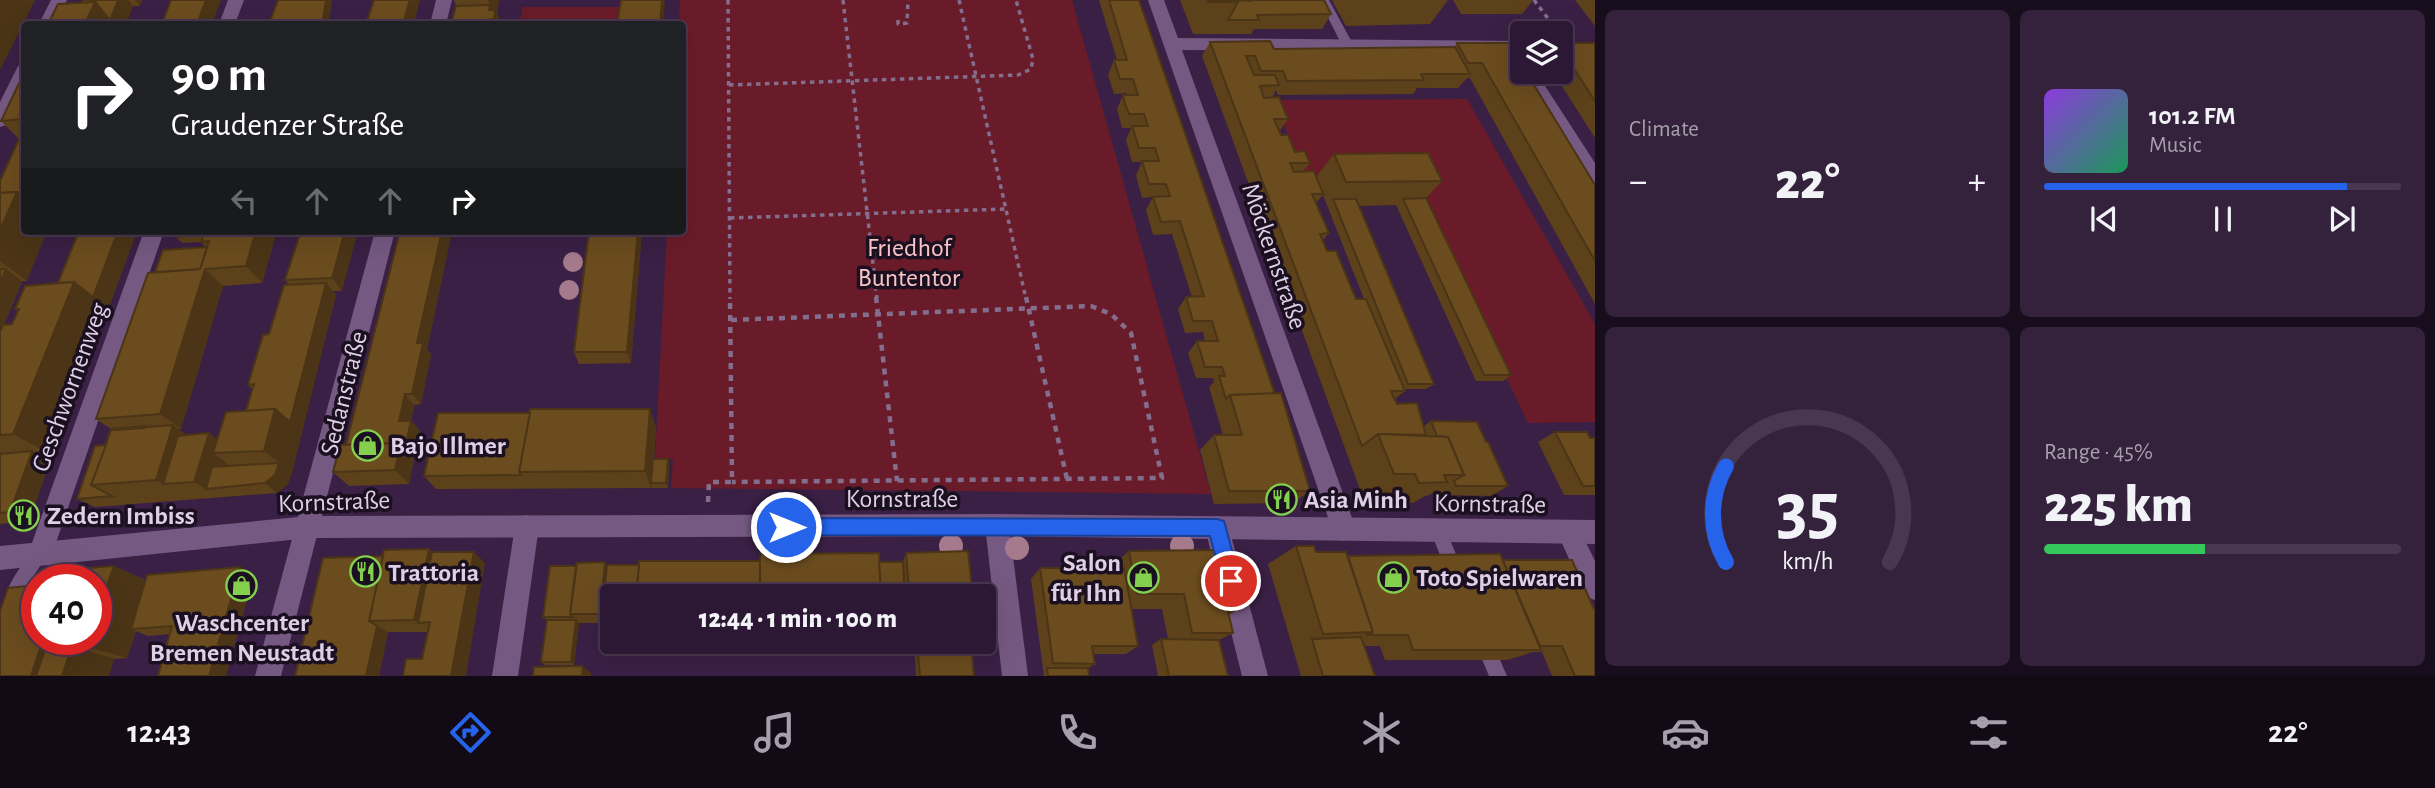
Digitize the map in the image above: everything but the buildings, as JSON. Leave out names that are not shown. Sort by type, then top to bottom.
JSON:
[{"type":"street","points":[[48,21],[59,0]]},
{"type":"street","points":[[228,21],[236,0]]},
{"type":"street","points":[[439,21],[444,0]]},
{"type":"street","name":"Möckernstraße","points":[[1156,0],[1344,529]]},
{"type":"street","points":[[1172,44],[1510,47]]},
{"type":"street","points":[[0,120],[21,76]]},
{"type":"street","points":[[1535,84],[1595,178]]},
{"type":"street","name":"Geschwornenweg","points":[[40,554],[153,235]]},
{"type":"street","name":"Sedanstraße","points":[[268,676],[384,235]]},
{"type":"street","points":[[997,525],[1015,676]]},
{"type":"street","name":"Kornstraße","points":[[0,558],[309,527],[997,525],[1595,532]]},
{"type":"street","points":[[505,676],[527,526]]},
{"type":"street","points":[[1217,528],[1255,676]]},
{"type":"street","points":[[1569,532],[1595,588]]},
{"type":"lane","points":[[1324,0],[1348,46]]},
{"type":"lane","points":[[1438,530],[1454,569]]},
{"type":"lane","name":"Geschwornenweg","points":[[0,635],[16,587],[40,554]]},
{"type":"path","points":[[728,0],[732,482]]},
{"type":"path","points":[[843,0],[897,481]]},
{"type":"path","points":[[898,20],[898,23],[907,23],[908,0]]},
{"type":"path","points":[[960,0],[1067,479]]},
{"type":"path","points":[[729,85],[1018,75],[1031,69],[1032,59],[1016,0]]},
{"type":"path","points":[[1534,0],[1550,21]]},
{"type":"path","points":[[730,218],[1006,209]]},
{"type":"path","points":[[706,527],[709,482],[1162,478],[1131,333],[1111,314],[1091,306],[731,320]]},
{"type":"green space","name":"Friedhof Buntentor","points":[[680,0],[1072,0],[1211,494],[671,488],[673,459],[655,458],[667,235],[686,235],[686,21],[679,21]]},
{"type":"green space","points":[[523,7],[625,7],[622,21],[520,21]]},
{"type":"green space","points":[[1467,99],[1595,324],[1595,422],[1528,423],[1408,175],[1304,175],[1274,100]]},
{"type":"place","name":"Bajo Illmer","points":[[367,445]]},
{"type":"place","name":"Asia Minh","points":[[1281,499]]},
{"type":"place","name":"Zedern Imbiss","points":[[24,515]]},
{"type":"place","name":"Trattoria","points":[[365,572]]},
{"type":"place","name":"Salon für Ihn","points":[[1144,577]]},
{"type":"place","name":"Toto Spielwaren","points":[[1393,577]]},
{"type":"place","name":"Waschcenter Bremen Neustadt","points":[[242,586]]},
{"type":"route","points":[[786,527],[997,525],[1217,528],[1231,581]]}]
